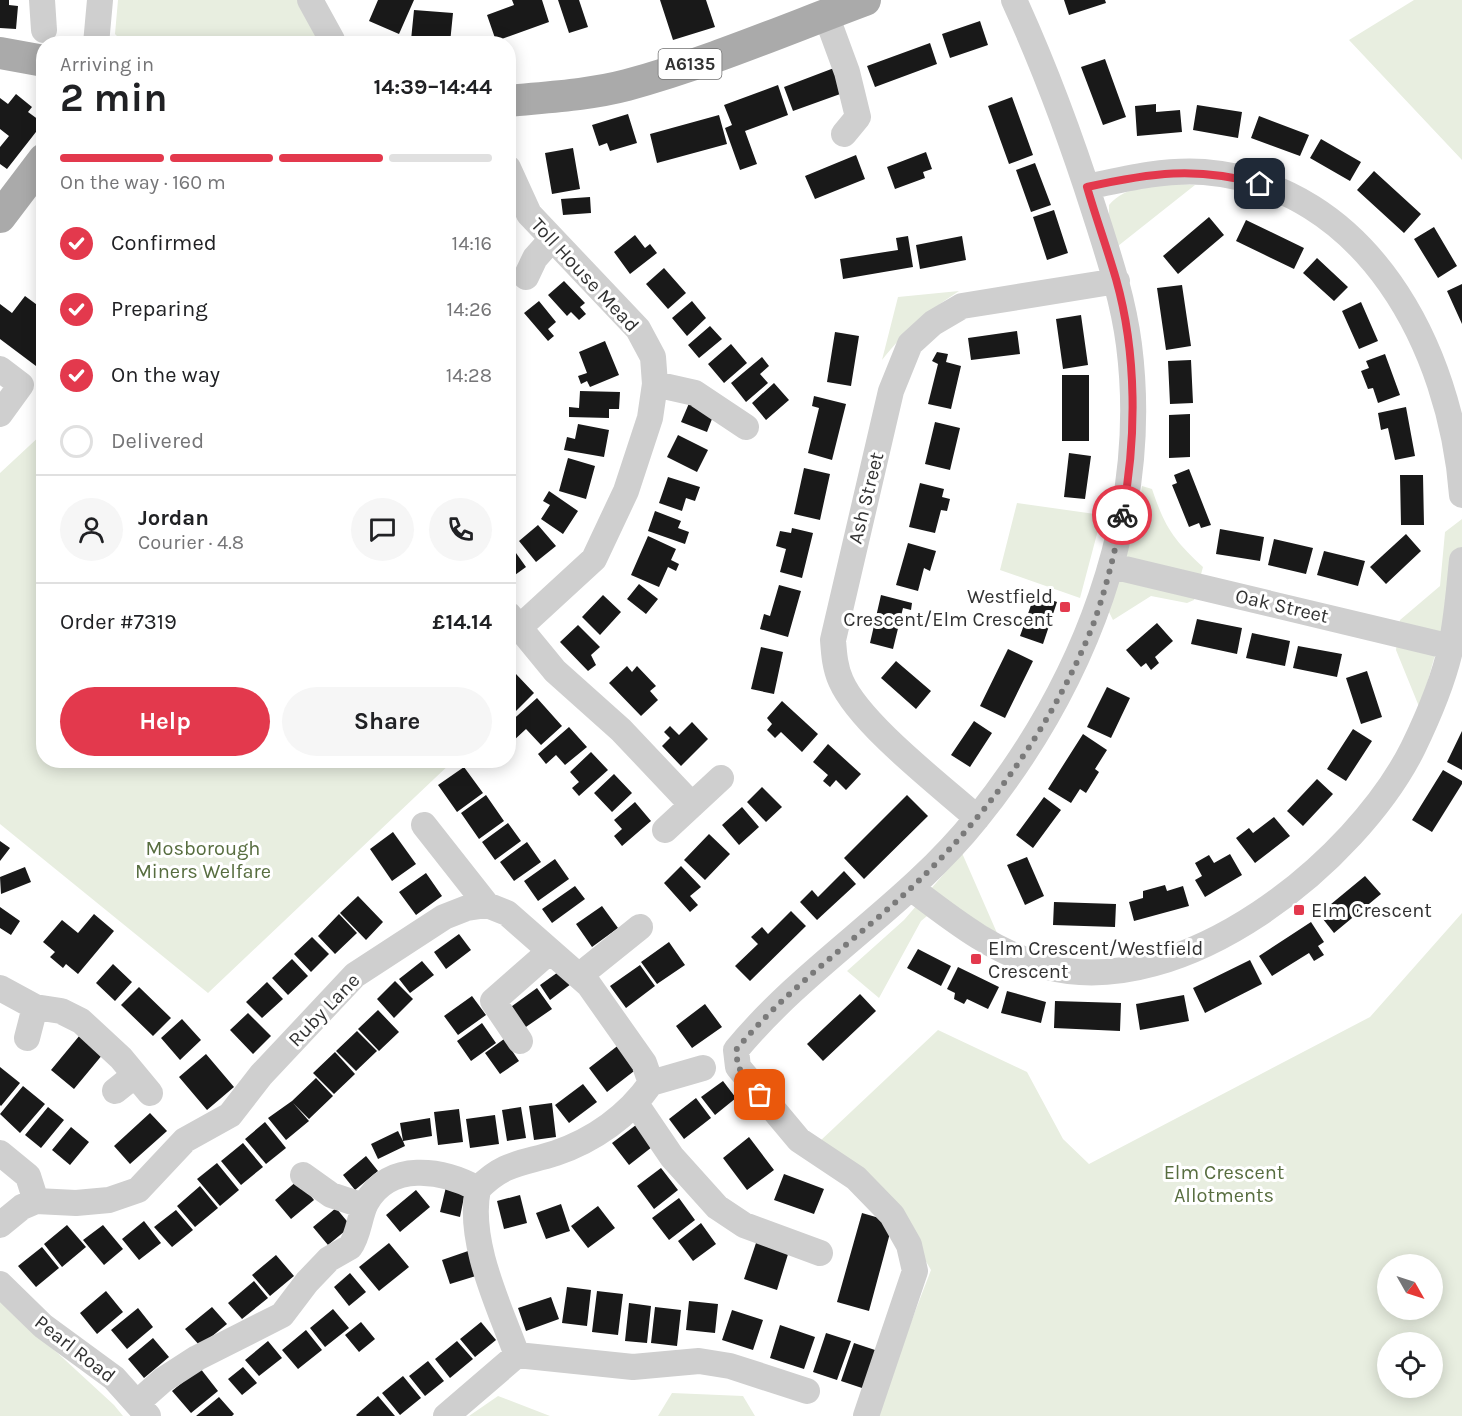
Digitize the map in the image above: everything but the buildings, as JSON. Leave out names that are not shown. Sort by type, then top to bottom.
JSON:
[{"type":"main road","name":"A6135","points":[[516,100],[589,92],[627,85],[866,0]]},
{"type":"main road","points":[[0,53],[36,60]]},
{"type":"main road","points":[[0,217],[36,170]]},
{"type":"street","points":[[42,0],[44,30]]},
{"type":"street","points":[[97,36],[100,0]]},
{"type":"street","points":[[310,0],[330,36]]},
{"type":"street","points":[[518,1355],[494,1295],[474,1222],[478,1189],[494,1173],[558,1152],[611,1125],[636,1104],[651,1083],[718,1064],[736,1050],[756,1025],[911,888],[977,818],[1025,751],[1060,694],[1092,626],[1112,566],[1128,484],[1131,413],[1129,346],[1117,281],[1087,187],[1045,70],[1014,0]]},
{"type":"street","points":[[826,15],[847,72],[858,117],[844,134]]},
{"type":"street","points":[[1087,187],[1130,177],[1204,172],[1278,189],[1334,222],[1384,272],[1406,308],[1436,370],[1452,419],[1462,495]]},
{"type":"street","name":"Toll House Mead","points":[[516,186],[529,214],[638,329],[653,357],[655,384],[650,418],[626,491],[594,560],[516,619]]},
{"type":"street","points":[[526,277],[535,258],[552,239]]},
{"type":"street","name":"Ash Street","points":[[977,818],[876,727],[852,699],[841,681],[834,658],[833,640],[891,391],[910,344],[933,323],[962,306],[1117,281]]},
{"type":"street","points":[[0,369],[21,385],[0,414]]},
{"type":"street","points":[[655,384],[695,393],[746,427]]},
{"type":"street","points":[[911,888],[994,948],[1048,967],[1086,971],[1115,970],[1162,961],[1212,940],[1281,900],[1330,859],[1361,826],[1391,785],[1413,748],[1451,647],[1462,560]]},
{"type":"street","name":"Oak Street","points":[[1112,566],[1451,647]]},
{"type":"street","name":"Toll House Mead","points":[[516,623],[555,671],[621,730],[692,805]]},
{"type":"street","points":[[665,830],[721,778]]},
{"type":"street","points":[[424,825],[487,905],[507,913],[589,985],[644,1063],[651,1083]]},
{"type":"street","name":"Ruby Lane","points":[[36,1201],[76,1203],[109,1200],[138,1190],[185,1140],[230,1115],[261,1074],[355,975],[444,917],[467,908],[487,905]]},
{"type":"street","points":[[579,976],[640,927]]},
{"type":"street","points":[[520,1041],[493,1001],[550,951]]},
{"type":"street","points":[[0,988],[35,1007],[61,1011],[81,1022],[143,1084],[115,1091]]},
{"type":"street","points":[[27,1038],[35,1007]]},
{"type":"street","points":[[718,1064],[738,1067],[799,1140],[856,1178],[892,1215],[909,1245],[915,1271],[867,1416]]},
{"type":"street","points":[[636,1104],[672,1157],[717,1207],[744,1225],[820,1253]]},
{"type":"street","points":[[0,1153],[28,1176],[36,1201],[22,1207],[0,1225]]},
{"type":"street","points":[[143,1409],[163,1380],[197,1358],[282,1315],[307,1281],[329,1259],[350,1247],[364,1206],[373,1191],[396,1175],[432,1172],[460,1179],[478,1189]]},
{"type":"street","points":[[303,1175],[331,1195],[364,1206]]},
{"type":"street","name":"Pearl Road","points":[[0,1284],[43,1326],[114,1378],[143,1409]]},
{"type":"street","points":[[446,1416],[518,1355],[633,1367],[699,1361],[730,1366],[807,1391]]},
{"type":"green space","points":[[118,0],[306,0],[323,36],[117,36],[115,34]]},
{"type":"green space","points":[[1414,0],[1462,0],[1462,160],[1349,40]]},
{"type":"green space","points":[[1195,185],[1118,246],[1109,218],[1109,205],[1116,198],[1141,187]]},
{"type":"green space","points":[[959,291],[918,322],[882,360],[898,297]]},
{"type":"green space","name":"Mosborough Miners Welfare","points":[[36,440],[36,768],[446,768],[208,993],[0,824],[0,473]]},
{"type":"green space","points":[[1142,486],[1152,489],[1166,524],[1185,549],[1203,567],[1194,600],[1187,603],[1151,596],[1113,620],[1108,610],[1138,513]]},
{"type":"green space","points":[[1017,503],[1102,515],[1080,598],[1000,570]]},
{"type":"green space","points":[[1462,519],[1462,593],[1447,612],[1420,709],[1396,650],[1400,620],[1440,586],[1445,532]]},
{"type":"green space","points":[[962,853],[997,933],[944,902],[921,921],[879,998],[847,971],[904,920]]},
{"type":"green space","name":"Elm Crescent Allotments","points":[[1462,913],[1462,1416],[875,1416],[931,1270],[887,1195],[819,1142],[938,1030],[1027,1072],[1063,1139],[1089,1164],[1370,1017]]},
{"type":"green space","points":[[0,1300],[114,1405],[123,1416],[0,1416]]},
{"type":"green space","points":[[672,1393],[743,1396],[755,1416],[658,1416]]},
{"type":"green space","points":[[498,1396],[550,1416],[469,1416]]},
{"type":"way so far","points":[[760,1095],[738,1067],[736,1050],[756,1025],[911,888],[977,818],[1025,751],[1060,694],[1099,606],[1112,566],[1122,515]]},
{"type":"place","name":"Westfield Crescent/Elm Crescent","points":[[1065,607]]},
{"type":"place","name":"Elm Crescent","points":[[1299,910]]},
{"type":"place","name":"Elm Crescent/Westfield Crescent","points":[[976,959]]},
{"type":"route","points":[[1122,515],[1128,484],[1131,413],[1129,346],[1117,281],[1087,187],[1130,177],[1181,172],[1204,172],[1260,184]]}]
